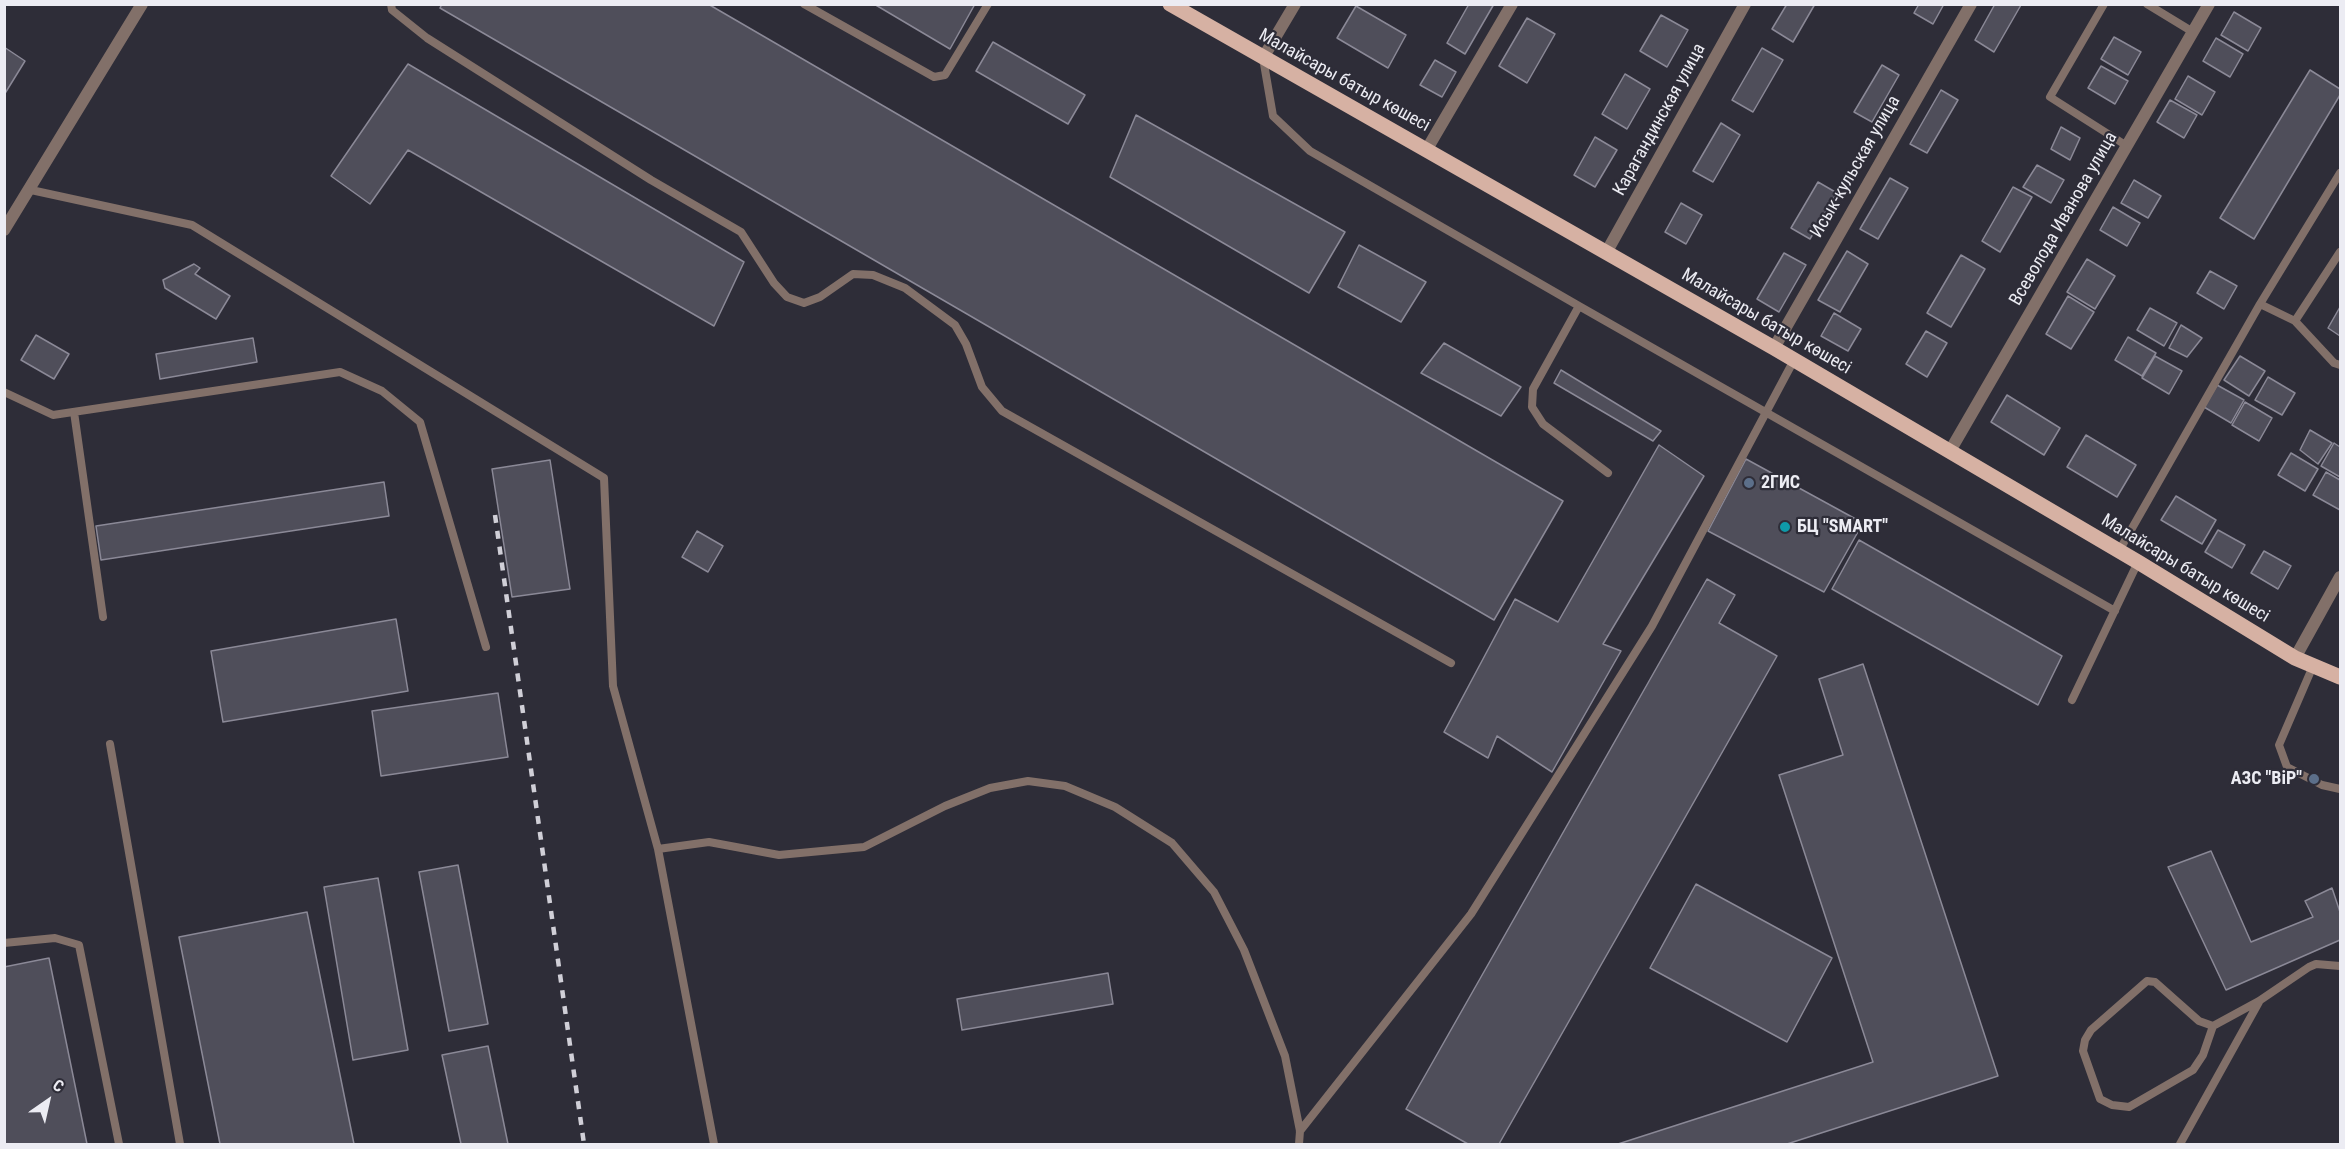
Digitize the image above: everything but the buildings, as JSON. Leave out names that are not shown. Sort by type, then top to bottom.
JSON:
[{"type":"main road","name":"Малайсары батыр көшесі","points":[[1170,4],[1427,148],[1774,348],[2138,562],[2295,658],[2340,676]]},
{"type":"street","points":[[4,230],[31,190],[142,4]]},
{"type":"street","points":[[1263,58],[1295,4]]},
{"type":"street","points":[[1427,148],[1512,4]]},
{"type":"street","name":"Карагандинская улица","points":[[1606,253],[1745,4]]},
{"type":"street","name":"Исык-кульская улица","points":[[1774,348],[1971,4]]},
{"type":"street","name":"Всеволода Иванова улица","points":[[1950,451],[2209,4]]},
{"type":"street","points":[[2295,658],[2340,577]]},
{"type":"lane","points":[[391,4],[392,10],[427,38],[651,180],[741,232],[774,283],[787,297],[804,303],[820,297],[853,274],[873,275],[905,288],[955,325],[966,344],[982,387],[1002,411],[1451,663]]},
{"type":"lane","points":[[804,4],[934,77],[945,75],[988,4]]},
{"type":"lane","points":[[2104,4],[2050,96],[2127,146]]},
{"type":"lane","points":[[2147,4],[2193,32]]},
{"type":"lane","points":[[1263,58],[1273,116],[1310,151],[2115,611]]},
{"type":"lane","points":[[2119,551],[2260,304],[2340,173]]},
{"type":"lane","points":[[31,190],[192,225],[604,478],[613,686],[658,849],[714,1144]]},
{"type":"lane","points":[[2295,321],[2340,252]]},
{"type":"lane","points":[[2260,304],[2295,321],[2334,363],[2340,365]]},
{"type":"lane","points":[[1579,306],[1533,389],[1532,407],[1543,424],[1608,473]]},
{"type":"lane","points":[[1300,1131],[1471,914],[1652,626],[1794,360]]},
{"type":"lane","points":[[4,392],[53,415],[340,372],[382,391],[420,422],[486,646]]},
{"type":"lane","points":[[74,412],[103,617]]},
{"type":"lane","points":[[2072,700],[2138,562]]},
{"type":"lane","points":[[2313,666],[2279,745],[2286,767],[2322,785],[2340,789]]},
{"type":"lane","points":[[110,744],[180,1144]]},
{"type":"lane","points":[[658,849],[709,842],[779,855],[864,847],[981,792],[1028,781],[1065,786],[1115,807],[1172,843],[1214,892],[1244,950],[1285,1056],[1300,1131],[1299,1144]]},
{"type":"lane","points":[[4,943],[55,938],[78,945],[119,1144]]},
{"type":"lane","points":[[2213,1026],[2199,1021],[2155,982],[2147,981],[2091,1030],[2085,1040],[2083,1051],[2100,1099],[2112,1105],[2129,1107],[2193,1070],[2203,1055],[2213,1026],[2259,1001],[2308,967],[2316,964],[2340,966]]},
{"type":"lane","points":[[2180,1144],[2259,1001]]},
{"type":"railway","points":[[495,515],[584,1144]]},
{"type":"place","name":"2ГИС","points":[[1749,483]]},
{"type":"place","name":"БЦ \"SMART\"","points":[[1785,527]]},
{"type":"place","name":"АЗС \"BiP\"","points":[[2314,779]]}]
